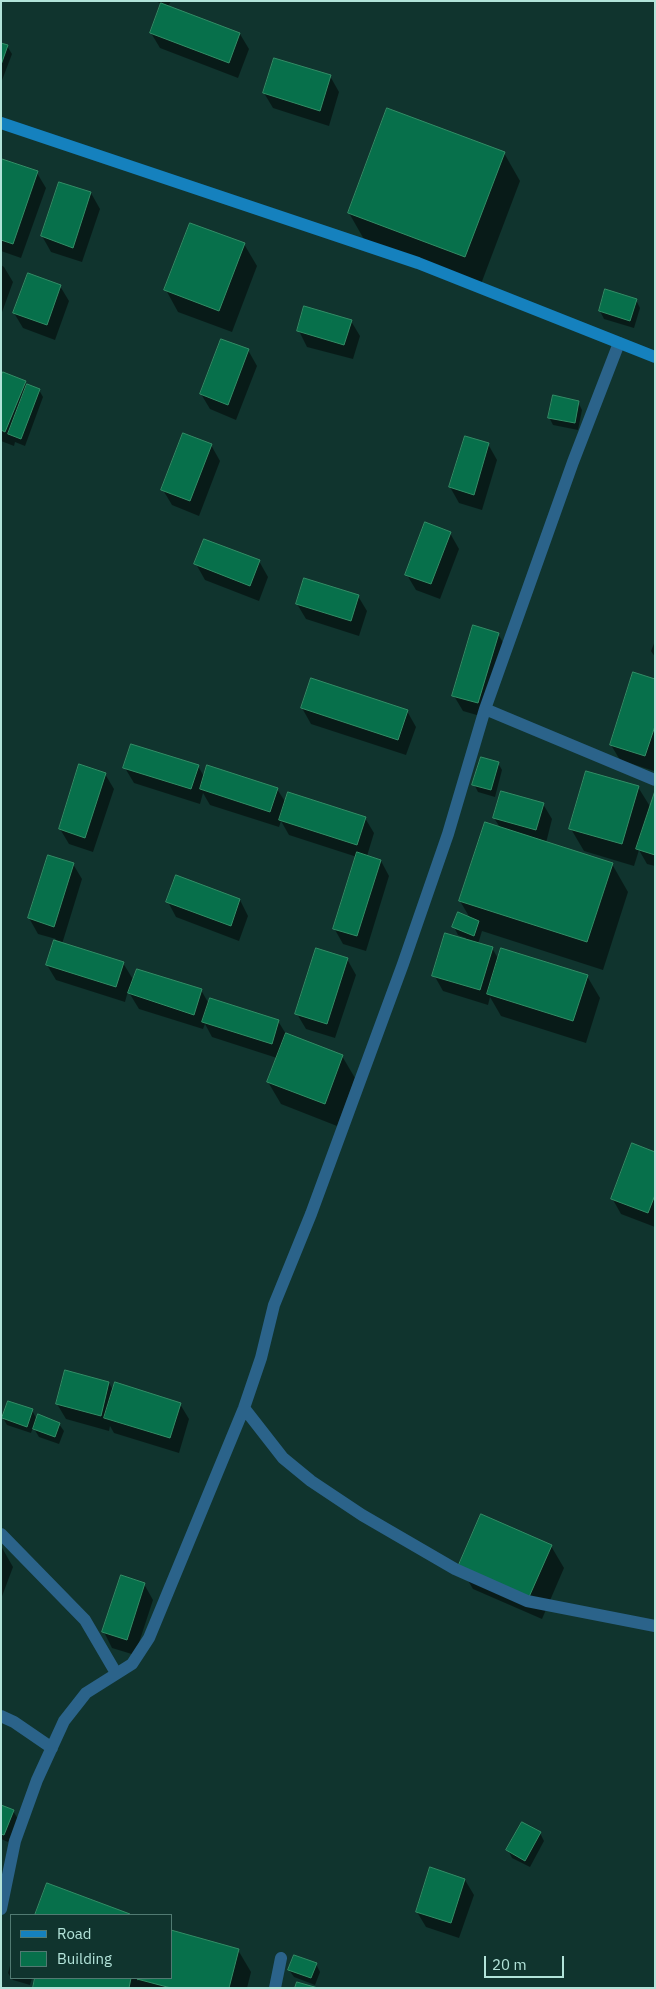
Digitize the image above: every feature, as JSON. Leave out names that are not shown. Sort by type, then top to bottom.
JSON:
[{"type":"street","points":[[1,122],[418,263],[655,357]]},
{"type":"street","points":[[1,1909],[14,1841],[37,1780],[64,1721],[86,1693],[132,1664],[149,1638],[244,1408],[261,1358],[274,1305],[311,1214],[403,964],[448,834],[485,709],[573,462],[619,343]]},
{"type":"street","points":[[485,709],[655,780]]},
{"type":"street","points":[[244,1408],[283,1458],[311,1481],[362,1515],[456,1569],[527,1601],[655,1626]]},
{"type":"street","points":[[1,1534],[85,1620],[116,1673]]},
{"type":"street","points":[[1,1716],[14,1722],[52,1748]]},
{"type":"street","points":[[275,1988],[281,1958]]},
{"type":"building","points":[[161,3],[240,33],[229,63],[150,33]]},
{"type":"building","points":[[1,43],[8,45],[1,65]]},
{"type":"building","points":[[274,58],[331,75],[320,111],[263,93]]},
{"type":"building","points":[[387,108],[505,152],[465,257],[348,213]]},
{"type":"building","points":[[2,159],[38,171],[13,244],[1,240]]},
{"type":"building","points":[[59,182],[91,192],[73,248],[41,236]]},
{"type":"building","points":[[190,223],[245,243],[219,311],[164,290]]},
{"type":"building","points":[[28,273],[61,285],[47,325],[13,313]]},
{"type":"building","points":[[605,289],[637,299],[630,321],[599,311]]},
{"type":"building","points":[[304,306],[352,320],[344,345],[297,331]]},
{"type":"building","points":[[221,339],[249,349],[228,405],[200,394]]},
{"type":"building","points":[[3,372],[26,381],[5,432],[1,430],[1,376]]},
{"type":"building","points":[[27,384],[40,389],[21,439],[8,434]]},
{"type":"building","points":[[553,395],[579,401],[575,423],[548,418]]},
{"type":"building","points":[[183,433],[212,444],[190,501],[161,490]]},
{"type":"building","points":[[465,436],[489,443],[474,495],[449,487]]},
{"type":"building","points":[[425,522],[451,532],[431,584],[405,575]]},
{"type":"building","points":[[204,539],[260,560],[250,586],[194,564]]},
{"type":"building","points":[[304,578],[359,595],[351,621],[296,604]]},
{"type":"building","points":[[473,625],[499,633],[478,703],[452,696]]},
{"type":"building","points":[[633,672],[655,679],[655,726],[645,756],[610,745]]},
{"type":"building","points":[[311,678],[408,710],[398,740],[301,708]]},
{"type":"building","points":[[131,744],[199,765],[191,789],[123,768]]},
{"type":"building","points":[[481,757],[499,762],[491,790],[472,785]]},
{"type":"building","points":[[79,764],[106,773],[85,838],[59,829]]},
{"type":"building","points":[[207,765],[278,788],[270,812],[200,789]]},
{"type":"building","points":[[586,771],[639,786],[622,844],[569,829]]},
{"type":"building","points":[[501,791],[544,803],[536,830],[493,818]]},
{"type":"building","points":[[655,791],[655,855],[636,849]]},
{"type":"building","points":[[288,792],[366,817],[357,845],[279,820]]},
{"type":"building","points":[[485,822],[613,863],[587,942],[459,901]]},
{"type":"building","points":[[357,852],[381,860],[357,936],[333,929]]},
{"type":"building","points":[[48,855],[74,863],[54,927],[28,918]]},
{"type":"building","points":[[176,875],[240,899],[231,926],[166,902]]},
{"type":"building","points":[[458,912],[479,921],[474,936],[452,927]]},
{"type":"building","points":[[445,933],[493,947],[480,990],[432,976]]},
{"type":"building","points":[[54,940],[124,962],[116,987],[46,965]]},
{"type":"building","points":[[316,948],[348,958],[327,1024],[295,1014]]},
{"type":"building","points":[[501,948],[588,975],[573,1021],[487,994]]},
{"type":"building","points":[[137,969],[202,989],[194,1015],[128,993]]},
{"type":"building","points":[[210,998],[279,1020],[272,1044],[202,1022]]},
{"type":"building","points":[[286,1033],[343,1055],[325,1104],[267,1082]]},
{"type":"building","points":[[632,1143],[655,1152],[655,1195],[648,1213],[611,1199]]},
{"type":"building","points":[[65,1370],[109,1382],[101,1416],[56,1404]]},
{"type":"building","points":[[115,1382],[181,1403],[170,1438],[104,1418]]},
{"type":"building","points":[[8,1401],[33,1409],[27,1427],[2,1418]]},
{"type":"building","points":[[38,1414],[60,1423],[55,1437],[33,1429]]},
{"type":"building","points":[[481,1514],[552,1545],[529,1597],[458,1567]]},
{"type":"building","points":[[121,1575],[145,1583],[127,1640],[102,1632]]},
{"type":"building","points":[[1,1805],[14,1810],[4,1835],[1,1834]]},
{"type":"building","points":[[522,1822],[541,1832],[525,1861],[506,1850]]},
{"type":"building","points":[[430,1867],[465,1879],[451,1923],[416,1912]]},
{"type":"building","points":[[47,1883],[130,1914],[35,1914]]},
{"type":"building","points":[[172,1930],[239,1949],[229,1988],[171,1988],[137,1979],[172,1979]]},
{"type":"building","points":[[294,1955],[317,1963],[311,1978],[288,1970]]},
{"type":"building","points":[[35,1979],[131,1979],[129,1988],[33,1988]]},
{"type":"building","points":[[297,1982],[318,1988],[295,1988]]}]
